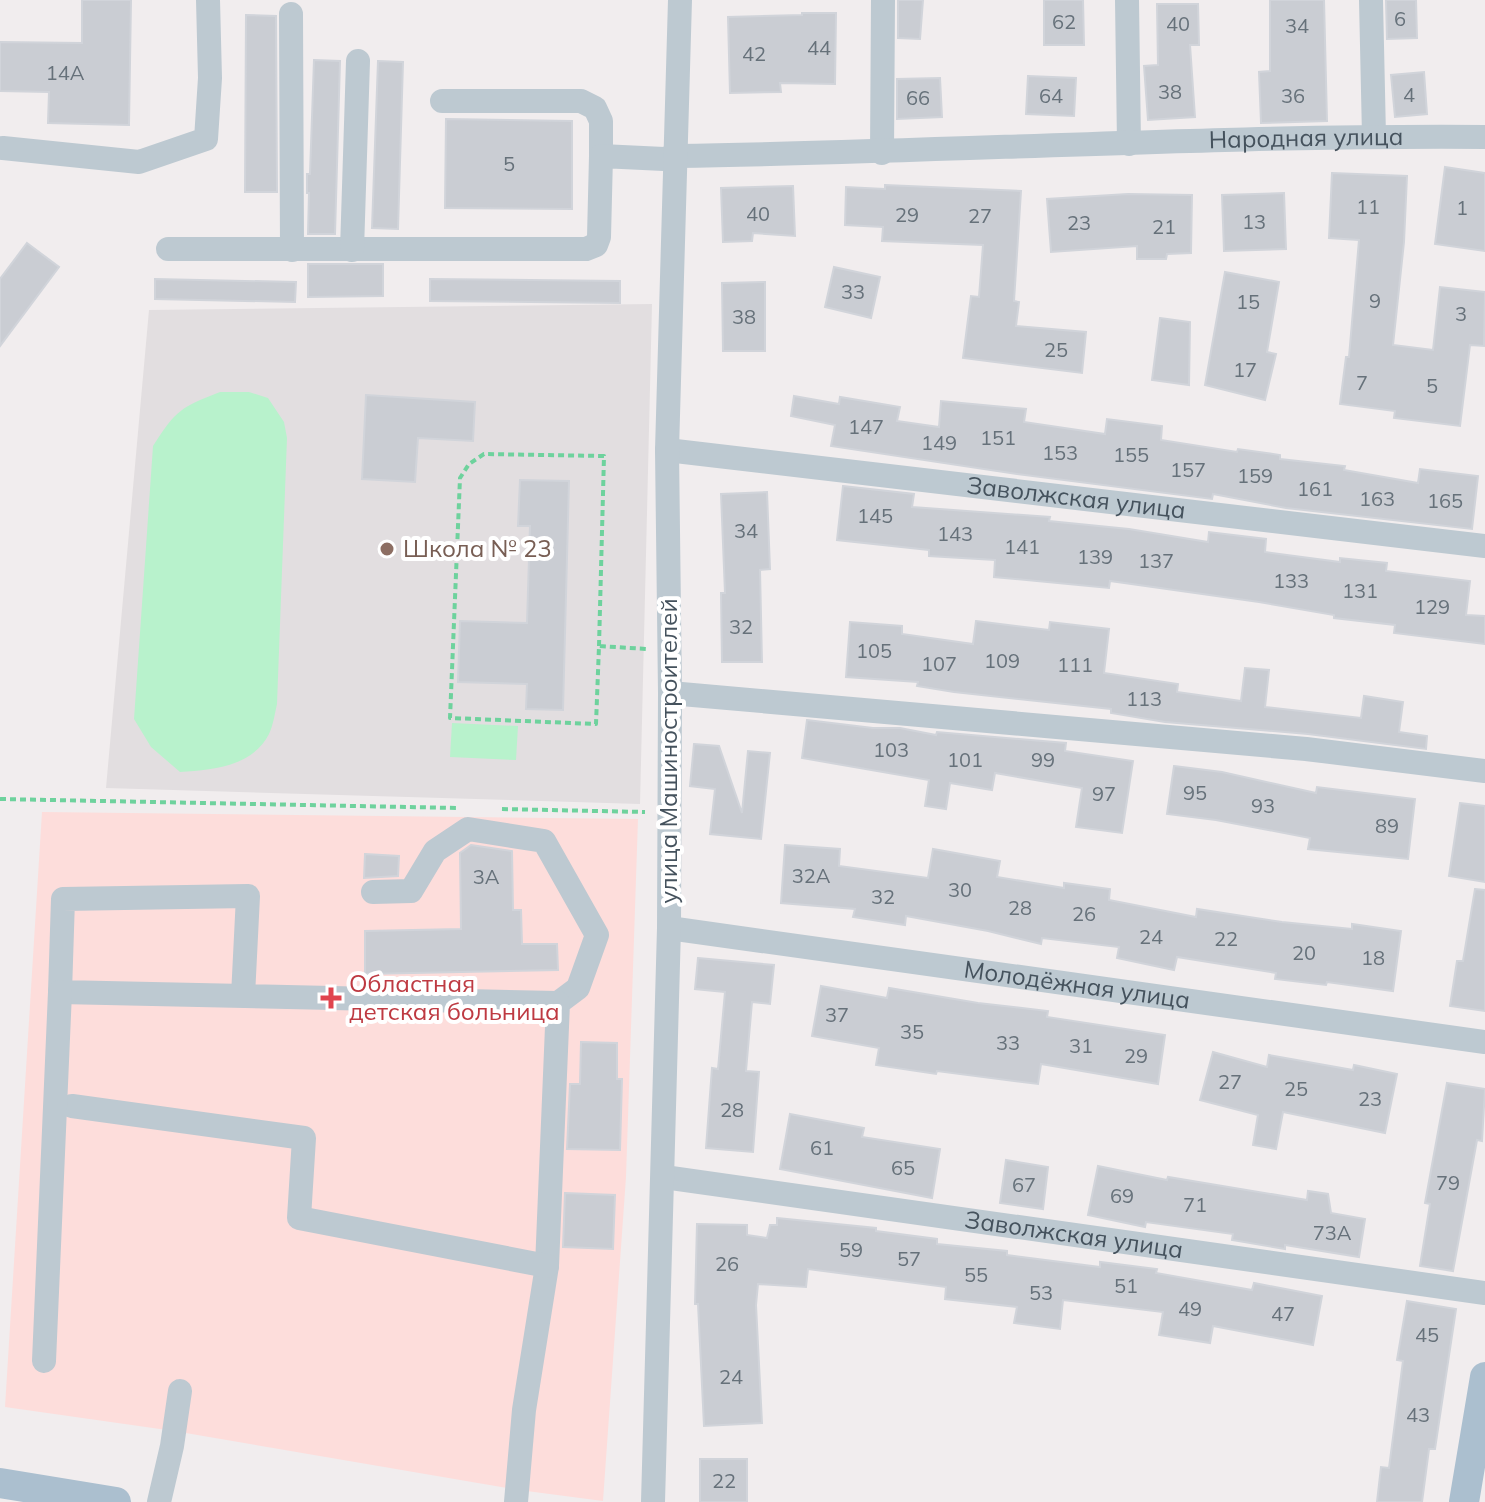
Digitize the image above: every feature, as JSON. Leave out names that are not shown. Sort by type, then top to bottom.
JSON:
[{"type":"main road","points":[[1464,1502],[1485,1377]]},
{"type":"main road","points":[[0,1483],[116,1502]]},
{"type":"street","points":[[3,148],[139,162],[206,139],[210,78],[208,0]]},
{"type":"street","name":"улица Машиностроителей","points":[[653,1502],[669,928],[667,450],[680,0]]},
{"type":"street","points":[[882,153],[883,0]]},
{"type":"street","points":[[1127,0],[1129,144]]},
{"type":"street","points":[[1371,0],[1374,136]]},
{"type":"street","points":[[291,14],[292,250]]},
{"type":"street","points":[[352,250],[358,61]]},
{"type":"street","points":[[168,249],[586,249],[596,245],[599,237],[601,121],[595,108],[581,101],[442,101]]},
{"type":"street","name":"Народная улица","points":[[601,156],[664,159],[677,156],[882,153],[1374,136],[1485,137]]},
{"type":"street","name":"Заволжская улица","points":[[667,450],[1485,546]]},
{"type":"street","points":[[670,693],[1306,749],[1485,771]]},
{"type":"street","points":[[60,992],[558,1003],[578,988],[597,935],[544,841],[468,829],[435,851],[411,891],[373,892]]},
{"type":"street","points":[[44,1361],[63,899],[248,896],[243,996]]},
{"type":"street","name":"Молодёжная улица","points":[[669,928],[1485,1042]]},
{"type":"street","points":[[516,1502],[524,1410],[547,1266],[558,1003]]},
{"type":"street","points":[[72,1106],[304,1138],[299,1218],[547,1266]]},
{"type":"street","name":"Заволжская улица","points":[[664,1177],[1485,1293]]},
{"type":"street","points":[[159,1502],[180,1391]]},
{"type":"path","points":[[484,454],[604,456],[599,646],[596,724],[450,718],[460,478],[469,464],[484,454]]},
{"type":"path","points":[[599,646],[650,649]]},
{"type":"path","points":[[0,799],[472,809]]},
{"type":"path","points":[[488,809],[645,812]]},
{"type":"shaded area","name":"Школа № 23","points":[[652,304],[640,804],[106,788],[149,310]]},
{"type":"shaded area","name":"Областная детская больница","points":[[42,812],[638,819],[626,1177],[603,1501],[519,1490],[174,1431],[5,1407]]},
{"type":"green space","points":[[220,392],[249,392],[268,398],[284,422],[287,438],[277,704],[269,734],[252,754],[218,768],[180,772],[151,747],[134,719],[153,446],[180,411]]},
{"type":"green space","points":[[452,723],[518,726],[516,760],[450,757]]},
{"type":"building","points":[[82,0],[131,0],[129,125],[48,123],[49,92],[0,91],[0,42],[82,43]]},
{"type":"building","points":[[898,0],[923,0],[920,39],[898,38]]},
{"type":"building","points":[[1044,0],[1083,0],[1084,45],[1044,45]]},
{"type":"building","points":[[1270,0],[1324,0],[1327,121],[1261,123],[1259,72],[1270,71]]},
{"type":"building","points":[[1386,0],[1416,0],[1417,38],[1387,39]]},
{"type":"building","points":[[1157,4],[1198,4],[1199,45],[1190,45],[1195,117],[1148,120],[1144,66],[1158,65]]},
{"type":"building","points":[[836,13],[835,84],[780,83],[781,92],[730,93],[728,17]]},
{"type":"building","points":[[246,15],[276,16],[277,192],[245,192]]},
{"type":"building","points":[[314,60],[340,61],[335,234],[308,234],[307,174],[310,174]]},
{"type":"building","points":[[378,61],[403,62],[398,229],[372,228]]},
{"type":"building","points":[[1424,72],[1427,114],[1395,117],[1391,75]]},
{"type":"building","points":[[1028,76],[1076,78],[1074,116],[1026,114]]},
{"type":"building","points":[[940,78],[942,117],[897,119],[897,79]]},
{"type":"building","points":[[446,119],[572,121],[572,209],[445,208]]},
{"type":"building","points":[[1445,167],[1485,173],[1485,251],[1435,244]]},
{"type":"building","points":[[1332,173],[1407,176],[1404,242],[1393,345],[1433,350],[1440,287],[1485,292],[1484,346],[1470,345],[1460,426],[1394,418],[1395,411],[1340,404],[1346,357],[1349,357],[1359,240],[1329,238]]},
{"type":"building","points":[[885,185],[1021,191],[1014,301],[1019,302],[1016,326],[1086,332],[1082,373],[963,358],[971,296],[979,297],[983,245],[882,241],[883,227],[845,225],[846,187],[885,189]]},
{"type":"building","points":[[793,186],[795,236],[753,233],[752,241],[723,242],[721,188]]},
{"type":"building","points":[[1284,193],[1286,249],[1224,251],[1222,195]]},
{"type":"building","points":[[1128,194],[1192,195],[1191,253],[1167,254],[1166,259],[1137,259],[1137,246],[1051,252],[1047,199]]},
{"type":"building","points":[[27,243],[59,267],[0,346],[0,279]]},
{"type":"building","points":[[308,264],[383,264],[383,296],[308,297]]},
{"type":"building","points":[[834,267],[880,277],[871,318],[825,307]]},
{"type":"building","points":[[1225,272],[1279,282],[1267,352],[1276,354],[1265,400],[1205,385]]},
{"type":"building","points":[[155,279],[296,282],[295,302],[155,299]]},
{"type":"building","points":[[430,279],[620,281],[620,303],[430,301]]},
{"type":"building","points":[[765,282],[765,351],[723,351],[722,283]]},
{"type":"building","points":[[1160,318],[1190,322],[1189,385],[1152,380]]},
{"type":"building","points":[[366,395],[475,402],[473,441],[418,438],[415,482],[362,479]]},
{"type":"building","points":[[794,396],[839,404],[840,397],[900,407],[897,421],[939,427],[941,401],[1026,409],[1024,422],[1105,434],[1107,419],[1162,426],[1161,440],[1237,452],[1238,449],[1280,455],[1280,459],[1345,466],[1344,470],[1418,483],[1420,469],[1478,476],[1472,529],[1286,508],[1213,494],[1212,499],[1017,474],[831,446],[835,425],[791,416]]},
{"type":"building","points":[[520,480],[569,481],[563,710],[526,709],[527,684],[458,682],[460,621],[527,623],[530,526],[518,526]]},
{"type":"building","points":[[843,486],[914,494],[912,507],[1050,517],[1049,521],[1129,529],[1208,542],[1209,532],[1266,539],[1265,552],[1340,562],[1340,558],[1387,563],[1386,571],[1470,581],[1466,615],[1485,616],[1485,644],[1394,633],[1395,625],[1110,581],[1109,588],[994,577],[995,560],[929,556],[929,550],[837,540]]},
{"type":"building","points":[[767,492],[770,569],[760,570],[762,662],[722,662],[721,593],[725,593],[721,494]]},
{"type":"building","points":[[976,621],[1049,630],[1050,622],[1109,629],[1104,673],[1178,684],[1177,692],[1241,701],[1245,668],[1269,670],[1265,707],[1361,718],[1364,696],[1403,702],[1399,732],[1427,736],[1426,749],[1308,734],[1165,722],[1111,713],[1111,709],[954,692],[917,686],[918,682],[846,677],[850,622],[902,626],[902,634],[973,644]]},
{"type":"building","points":[[807,720],[900,728],[936,735],[937,732],[1066,743],[1065,751],[1133,761],[1122,833],[1076,827],[1082,788],[995,773],[992,790],[950,783],[946,809],[925,806],[929,780],[802,758]]},
{"type":"building","points":[[694,744],[719,746],[742,813],[748,751],[770,753],[761,839],[710,834],[715,789],[690,786]]},
{"type":"building","points":[[1174,766],[1222,772],[1316,793],[1317,787],[1415,799],[1408,859],[1308,849],[1310,838],[1167,814]]},
{"type":"building","points":[[1460,803],[1485,806],[1485,882],[1449,876]]},
{"type":"building","points":[[471,845],[512,851],[513,910],[521,910],[522,944],[557,944],[558,970],[365,974],[365,931],[461,929],[460,853]]},
{"type":"building","points":[[785,845],[840,849],[839,866],[928,878],[933,849],[1000,861],[997,877],[1064,888],[1064,883],[1110,889],[1109,900],[1196,917],[1197,909],[1282,922],[1352,929],[1352,924],[1401,931],[1393,991],[1275,979],[1276,973],[1177,957],[1174,970],[1117,958],[1119,947],[1042,938],[1041,944],[906,916],[905,925],[853,917],[855,909],[781,903]]},
{"type":"building","points":[[365,854],[399,856],[398,876],[364,878]]},
{"type":"building","points":[[1475,889],[1485,890],[1485,1011],[1450,1006],[1457,961],[1463,961]]},
{"type":"building","points":[[698,958],[774,965],[770,1004],[752,1002],[746,1071],[759,1072],[753,1152],[706,1148],[712,1068],[718,1069],[725,992],[695,989]]},
{"type":"building","points":[[821,986],[887,998],[889,988],[1048,1011],[1047,1017],[1165,1035],[1158,1084],[1041,1064],[1038,1084],[876,1065],[879,1048],[812,1036]]},
{"type":"building","points":[[581,1042],[617,1043],[617,1079],[622,1079],[620,1150],[567,1149],[570,1084],[580,1084]]},
{"type":"building","points":[[1213,1052],[1267,1067],[1269,1055],[1353,1070],[1354,1065],[1397,1074],[1385,1133],[1283,1112],[1276,1149],[1253,1145],[1258,1115],[1200,1100]]},
{"type":"building","points":[[1447,1083],[1485,1089],[1482,1141],[1477,1140],[1453,1271],[1420,1266],[1430,1204],[1425,1203]]},
{"type":"building","points":[[790,1114],[864,1128],[862,1137],[940,1149],[932,1198],[780,1169]]},
{"type":"building","points":[[1006,1160],[1048,1167],[1043,1209],[1000,1203]]},
{"type":"building","points":[[1098,1166],[1167,1180],[1168,1177],[1307,1200],[1308,1191],[1328,1194],[1331,1213],[1365,1219],[1359,1257],[1232,1240],[1233,1234],[1146,1222],[1145,1227],[1088,1215]]},
{"type":"building","points":[[565,1193],[615,1195],[613,1249],[563,1247]]},
{"type":"building","points":[[777,1218],[876,1228],[876,1231],[937,1239],[937,1244],[1007,1251],[1007,1255],[1100,1267],[1100,1262],[1157,1269],[1156,1273],[1252,1290],[1254,1283],[1322,1296],[1313,1345],[1213,1326],[1210,1343],[1159,1335],[1163,1312],[1063,1300],[1060,1329],[1014,1323],[1017,1307],[945,1299],[946,1287],[808,1269],[806,1287],[758,1284],[756,1305],[762,1423],[704,1426],[698,1304],[695,1304],[697,1224],[747,1225],[747,1235],[767,1238],[770,1225],[777,1225]]},
{"type":"building","points":[[1407,1301],[1456,1309],[1435,1449],[1429,1449],[1422,1502],[1377,1502],[1381,1467],[1389,1468],[1403,1361],[1397,1360]]},
{"type":"building","points":[[700,1459],[747,1459],[747,1502],[700,1502]]},
{"type":"place","name":"Школа № 23","points":[[387,549]]},
{"type":"place","name":"Областная детская больница","points":[[331,998]]}]
